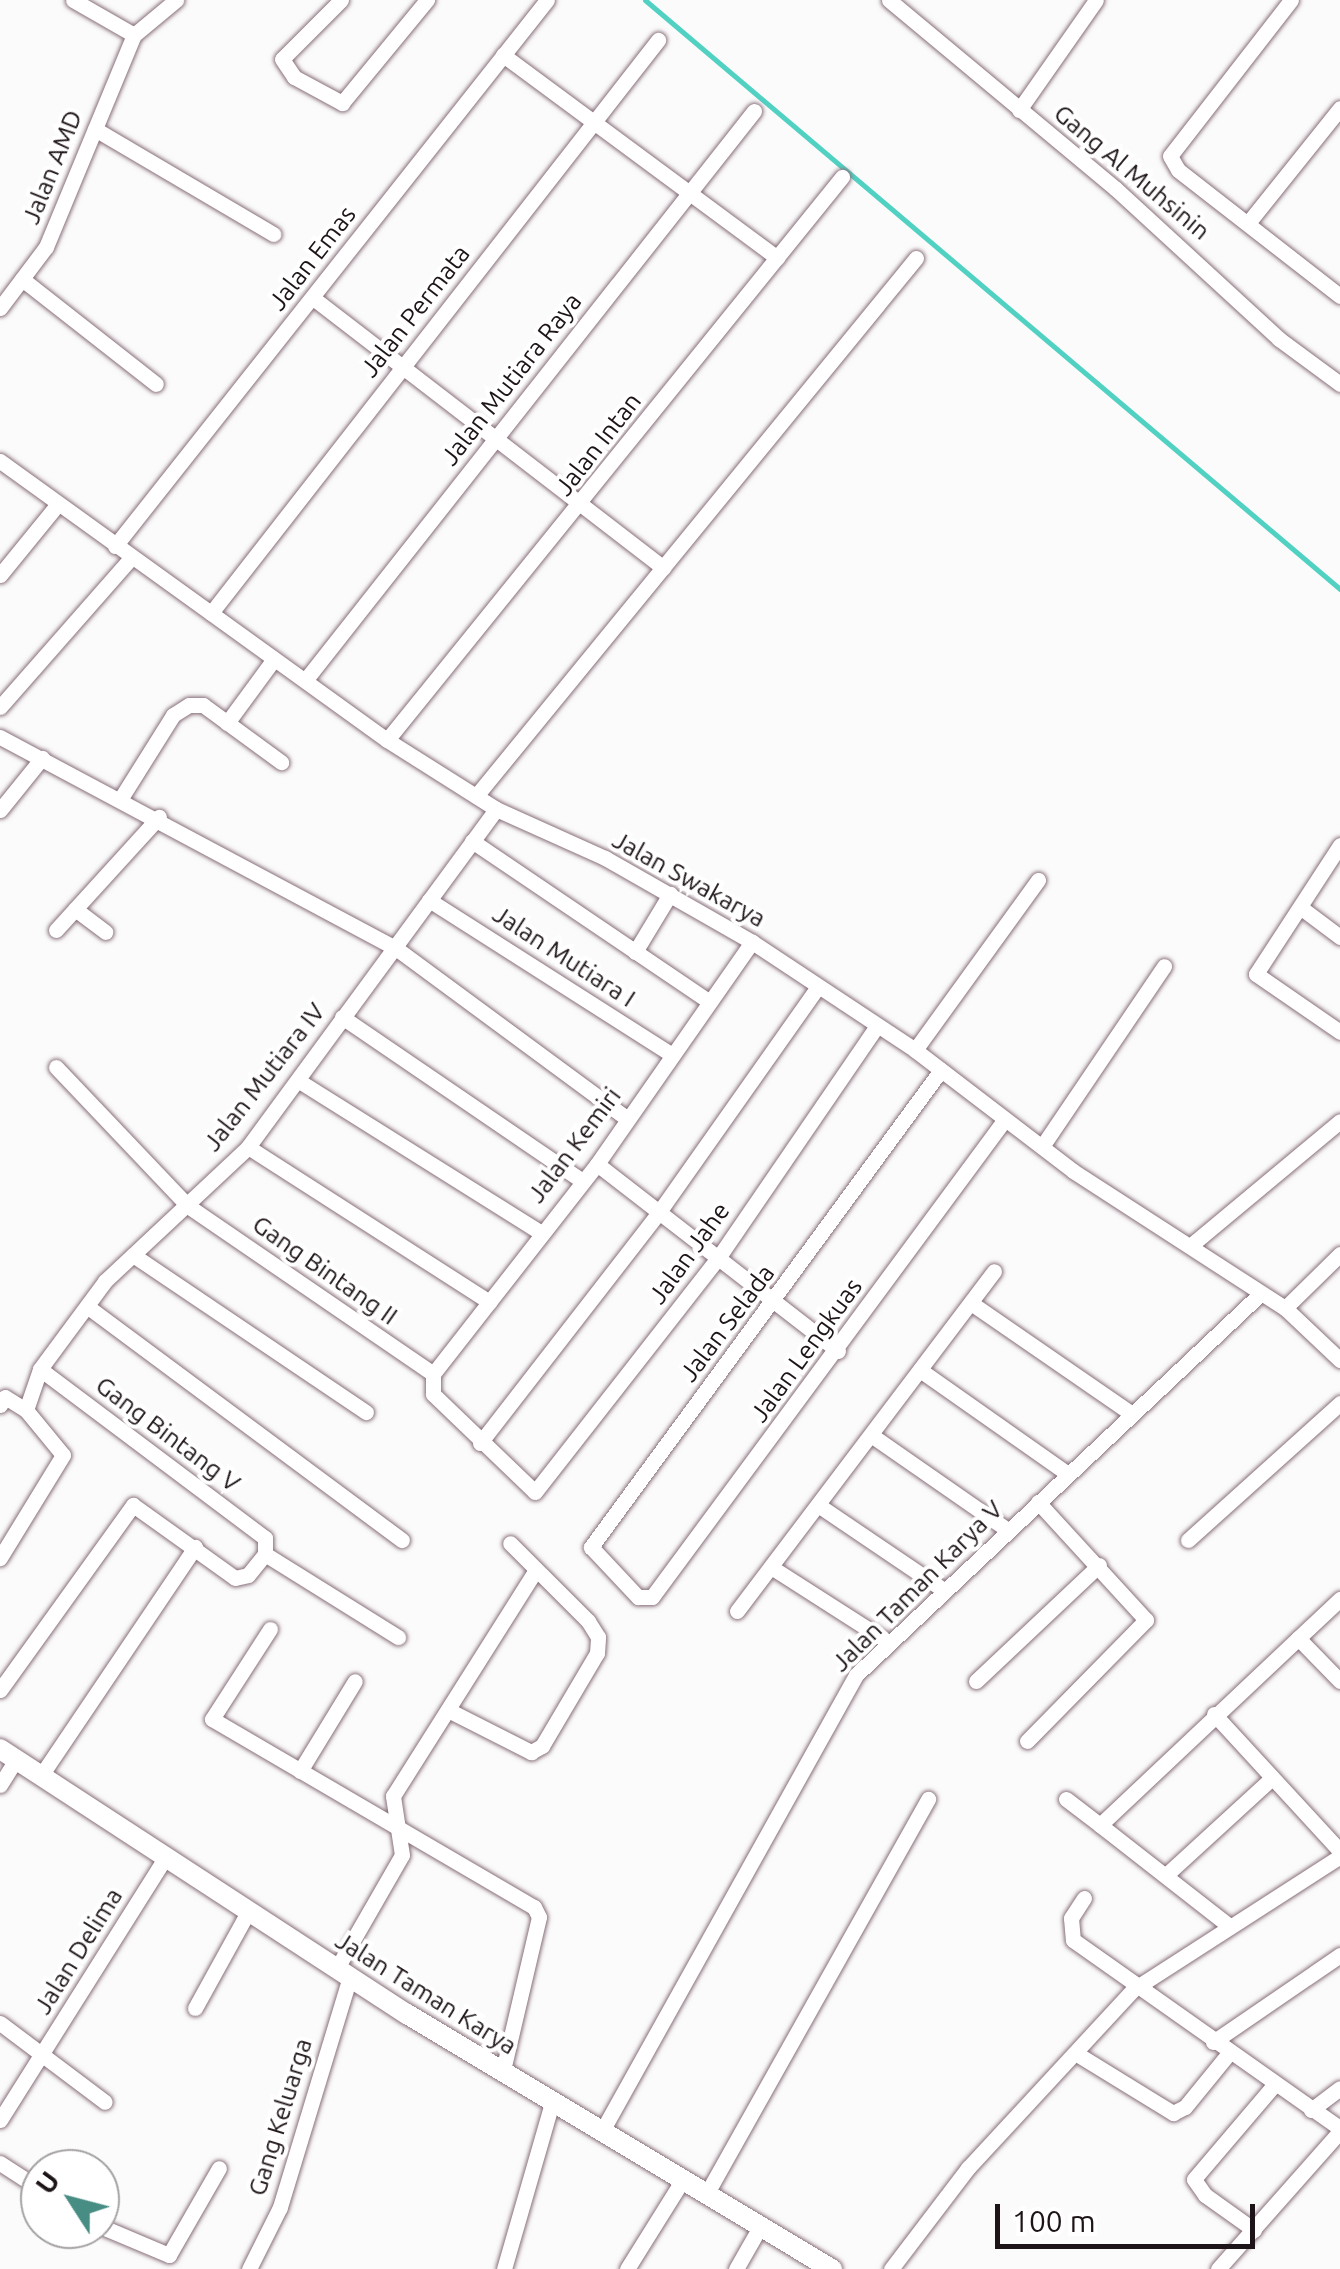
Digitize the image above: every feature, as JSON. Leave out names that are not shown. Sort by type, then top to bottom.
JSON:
[{"type":"street","points":[[74,0],[134,35]]},
{"type":"street","name":"Jalan AMD","points":[[0,308],[46,247],[134,35],[176,0]]},
{"type":"street","points":[[340,0],[282,59],[294,77],[342,103],[427,0]]},
{"type":"street","name":"Jalan Emas","points":[[115,546],[547,0]]},
{"type":"street","name":"Gang Al Muhsinin","points":[[889,0],[1220,280],[1279,340],[1340,384]]},
{"type":"street","points":[[1019,110],[1096,0]]},
{"type":"street","points":[[1291,0],[1170,156],[1248,223],[1337,288]]},
{"type":"street","name":"Jalan Permata","points":[[211,613],[658,40]]},
{"type":"street","points":[[503,55],[692,189],[777,258]]},
{"type":"street","points":[[1248,223],[1340,108]]},
{"type":"street","name":"Jalan Mutiara Raya","points":[[307,678],[754,110]]},
{"type":"street","points":[[94,129],[272,234]]},
{"type":"street","name":"Jalan Intan","points":[[388,740],[582,506],[842,176]]},
{"type":"street","points":[[476,796],[916,258]]},
{"type":"street","points":[[22,279],[156,384]]},
{"type":"street","points":[[313,298],[498,436],[663,568]]},
{"type":"street","name":"Jalan Swakarya","points":[[0,461],[274,659],[307,678],[388,740],[496,808],[670,894],[752,942],[915,1050],[1160,1232],[1190,1246],[1258,1296],[1285,1308],[1340,1360]]},
{"type":"street","points":[[0,575],[57,505]]},
{"type":"street","points":[[0,707],[132,558]]},
{"type":"street","points":[[227,723],[274,659]]},
{"type":"street","points":[[121,798],[173,715],[203,706],[281,762]]},
{"type":"street","points":[[0,737],[159,817],[397,949],[626,1118]]},
{"type":"street","points":[[0,810],[42,758]]},
{"type":"street","name":"Jalan Mutiara IV","points":[[26,1410],[40,1369],[88,1307],[132,1255],[248,1147],[342,1017],[397,949],[496,808]]},
{"type":"street","points":[[56,930],[159,817]]},
{"type":"street","points":[[472,841],[710,1002]]},
{"type":"street","points":[[1340,845],[1256,974],[1340,1032]]},
{"type":"street","points":[[915,1050],[1038,880]]},
{"type":"street","points":[[634,952],[670,894]]},
{"type":"street","name":"Jalan Mutiara I","points":[[429,900],[672,1056]]},
{"type":"street","points":[[1300,907],[1340,937]]},
{"type":"street","points":[[76,909],[105,932]]},
{"type":"street","name":"Jalan Kemiri","points":[[433,1374],[596,1164],[752,942]]},
{"type":"street","points":[[1044,1146],[1164,966]]},
{"type":"street","points":[[433,1374],[433,1394],[480,1443],[660,1212],[818,987]]},
{"type":"street","points":[[342,1017],[582,1181]]},
{"type":"street","name":"Jalan Jahe","points":[[480,1443],[525,1488],[534,1492],[545,1483],[718,1258],[877,1026]]},
{"type":"street","name":"Gang Bintang II","points":[[56,1067],[188,1206],[433,1374]]},
{"type":"street","name":"Jalan Selada","points":[[638,1596],[591,1546],[775,1302],[941,1070]]},
{"type":"street","points":[[299,1081],[540,1232]]},
{"type":"street","name":"Jalan Lengkuas","points":[[638,1596],[652,1598],[1005,1119]]},
{"type":"street","points":[[1190,1246],[1340,1121]]},
{"type":"street","points":[[248,1147],[489,1302]]},
{"type":"street","points":[[596,1164],[838,1350]]},
{"type":"street","points":[[1285,1308],[1340,1254]]},
{"type":"street","points":[[132,1255],[366,1412]]},
{"type":"street","points":[[737,1611],[994,1271]]},
{"type":"street","name":"Jalan Taman Karya V","points":[[602,2131],[839,1700],[890,1643],[1258,1296]]},
{"type":"street","points":[[971,1303],[1132,1414]]},
{"type":"street","points":[[88,1307],[402,1540]]},
{"type":"street","name":"Gang Bintang V","points":[[40,1369],[265,1546],[398,1637]]},
{"type":"street","points":[[920,1370],[1068,1474]]},
{"type":"street","points":[[0,1558],[63,1455],[26,1410],[2,1398]]},
{"type":"street","points":[[1188,1540],[1340,1403]]},
{"type":"street","points":[[871,1435],[1009,1530]]},
{"type":"street","points":[[1027,1741],[1146,1620],[1100,1565],[1038,1502]]},
{"type":"street","points":[[0,1690],[132,1504],[235,1578],[248,1575],[265,1546]]},
{"type":"street","points":[[818,1505],[946,1591]]},
{"type":"street","points":[[452,1712],[531,1752],[542,1746],[597,1653],[598,1637],[588,1621],[510,1543]]},
{"type":"street","points":[[42,1774],[195,1547]]},
{"type":"street","points":[[976,1681],[1100,1565]]},
{"type":"street","points":[[771,1566],[890,1643]]},
{"type":"street","name":"Gang Keluarga","points":[[249,2269],[280,2206],[344,1972],[402,1855],[403,1832],[394,1796],[452,1712],[536,1570]]},
{"type":"street","points":[[1100,1826],[1214,1714],[1340,1600]]},
{"type":"street","points":[[270,1628],[212,1719],[534,1907],[539,1917],[503,2070]]},
{"type":"street","points":[[1298,1638],[1340,1681]]},
{"type":"street","points":[[300,1771],[355,1682]]},
{"type":"street","points":[[891,2269],[968,2168],[1134,1988],[1340,1854],[1214,1714]]},
{"type":"street","points":[[0,1785],[8,1754]]},
{"type":"street","name":"Jalan Taman Karya","points":[[8,1754],[248,1912],[552,2103],[829,2268]]},
{"type":"street","points":[[1166,1875],[1272,1778]]},
{"type":"street","points":[[707,2194],[790,2036],[928,1799]]},
{"type":"street","points":[[1066,1799],[1228,1925]]},
{"type":"street","name":"Jalan Delima","points":[[0,2120],[165,1858]]},
{"type":"street","points":[[1084,1898],[1068,1932],[1134,1988],[1340,2129],[1218,2269]]},
{"type":"street","points":[[195,2008],[248,1912]]},
{"type":"street","points":[[1213,2042],[1340,1955]]},
{"type":"street","points":[[0,2024],[105,2102]]},
{"type":"street","points":[[1076,2054],[1172,2113],[1229,2053]]},
{"type":"street","points":[[1254,2230],[1205,2196],[1194,2178],[1274,2085]]},
{"type":"street","points":[[1311,2110],[1340,2088]]},
{"type":"street","points":[[504,2269],[552,2103]]},
{"type":"street","points":[[120,2234],[169,2255],[219,2168]]},
{"type":"street","points":[[627,2269],[682,2181]]},
{"type":"street","points":[[736,2269],[760,2227]]},
{"type":"waterway","points":[[645,0],[1340,589]]}]
